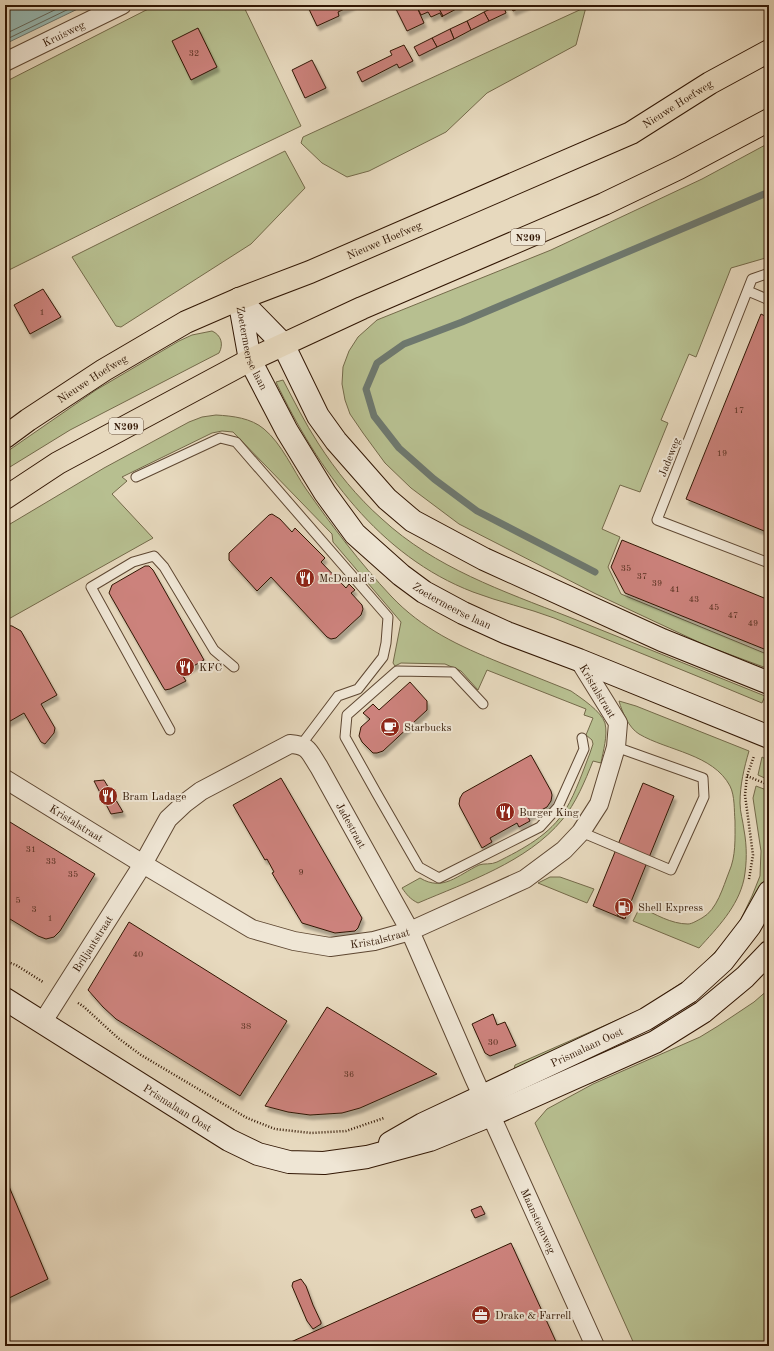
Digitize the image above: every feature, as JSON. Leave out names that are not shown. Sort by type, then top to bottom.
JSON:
[{"type":"main road","name":"Nieuwe Hoefweg","points":[[5,438],[28,420],[104,370],[186,322],[239,299],[310,272],[631,133],[710,84],[769,51]]},
{"type":"main road","name":"N209","points":[[5,498],[58,463],[250,360],[458,265],[604,204],[679,168],[769,120]]},
{"type":"street","name":"Kruisweg","points":[[5,62],[122,5]]},
{"type":"street","name":"Zoetermeerse laan","points":[[239,299],[283,344],[318,416],[336,441],[387,499],[413,521],[484,559],[662,640],[769,683]]},
{"type":"street","name":"Zoetermeerse laan","points":[[239,299],[250,360],[287,431],[325,493],[355,534],[401,575],[424,592],[463,613],[508,633],[769,737]]},
{"type":"street","name":"Kristalstraat","points":[[5,778],[143,864],[252,929],[294,941],[330,947],[374,941],[410,930],[524,879],[564,850],[581,832],[598,804],[616,747],[618,723],[579,660]]},
{"type":"street","points":[[143,864],[168,819],[185,803],[202,791],[290,744],[301,745]]},
{"type":"street","name":"Jadestraat","points":[[301,745],[308,750],[319,767],[410,930],[486,1106]]},
{"type":"street","name":"Briljantstraat","points":[[42,1023],[143,864]]},
{"type":"street","name":"Prismalaan Oost","points":[[486,1106],[646,1019],[689,992],[723,961],[750,926],[769,892]]},
{"type":"street","name":"Prismalaan Oost","points":[[5,999],[229,1140],[258,1154],[289,1162],[324,1163],[367,1157],[423,1124],[486,1106],[655,1042],[703,1012],[745,977],[769,952]]},
{"type":"street","name":"Maansteenweg","points":[[486,1106],[595,1346]]},
{"type":"lane","name":"Jadeweg","points":[[769,273],[752,279],[657,520],[769,564]]},
{"type":"lane","points":[[748,291],[769,300]]},
{"type":"lane","points":[[136,477],[220,438],[236,442],[388,617],[386,643],[383,657],[358,689],[338,696],[301,745]]},
{"type":"lane","points":[[170,730],[91,587],[133,562],[154,556],[164,567],[214,650],[234,668]]},
{"type":"lane","points":[[483,704],[453,672],[397,671],[347,715],[345,737],[377,794],[419,867],[439,878],[540,827],[558,807],[584,749],[582,738]]},
{"type":"lane","points":[[581,832],[671,870],[704,797],[703,778],[616,747]]},
{"type":"path","points":[[747,776],[769,785]]},
{"type":"green space","points":[[156,5],[243,5],[301,126],[5,272],[5,82]]},
{"type":"green space","points":[[586,7],[576,45],[487,93],[446,132],[369,171],[347,177],[322,163],[301,143],[303,137]]},
{"type":"green space","points":[[769,143],[769,257],[731,268],[696,357],[689,354],[661,420],[668,423],[640,492],[620,485],[602,529],[620,537],[608,567],[621,594],[769,655],[769,669],[707,646],[596,594],[459,524],[411,488],[385,463],[350,414],[345,400],[342,384],[343,367],[349,351],[358,337],[377,320],[551,250],[702,179]]},
{"type":"green space","points":[[285,151],[305,188],[251,244],[121,327],[116,326],[72,257]]},
{"type":"green space","points":[[212,331],[218,335],[221,340],[221,350],[219,353],[70,430],[5,470],[5,453],[96,390],[179,341],[192,335]]},
{"type":"green space","points":[[283,380],[313,435],[332,464],[347,483],[382,519],[424,551],[471,577],[765,696],[762,703],[554,618],[473,592],[439,576],[408,556],[380,533],[332,478],[311,447],[276,382]]},
{"type":"green space","points":[[216,415],[248,420],[259,425],[270,435],[282,450],[306,489],[326,517],[368,571],[403,608],[415,618],[442,636],[470,650],[571,691],[590,705],[603,718],[606,733],[601,763],[593,761],[580,792],[572,806],[562,820],[548,835],[532,848],[476,879],[418,903],[409,897],[402,888],[420,878],[428,882],[443,883],[479,865],[497,862],[544,834],[560,818],[576,789],[593,744],[592,740],[586,735],[593,718],[584,715],[586,709],[487,670],[478,690],[461,671],[445,664],[401,663],[395,666],[393,663],[401,622],[333,542],[332,534],[233,432],[222,431],[212,433],[122,477],[127,481],[112,494],[153,538],[5,621],[5,527],[104,468],[189,422],[202,417]]},
{"type":"green space","points":[[619,701],[636,706],[749,751],[745,764],[740,796],[740,810],[746,848],[746,867],[744,879],[732,908],[720,925],[699,948],[633,921],[640,907],[682,924],[693,923],[712,910],[722,891],[734,854],[735,821],[732,790],[722,775],[713,767],[689,754],[651,740],[635,731],[626,719]]},
{"type":"green space","points":[[762,757],[769,761],[769,780],[758,775]]},
{"type":"green space","points":[[756,786],[769,791],[769,871],[757,899],[735,938],[719,957],[686,989],[665,1004],[643,1017],[528,1070],[516,1072],[514,1069],[515,1065],[640,1010],[683,982],[700,968],[731,935],[741,919],[760,876],[761,851],[753,798]]},
{"type":"green space","points":[[550,877],[560,877],[594,889],[587,903],[538,883]]},
{"type":"green space","points":[[769,989],[769,1346],[635,1346],[535,1123],[547,1109],[593,1084],[700,1037],[754,1002]]},
{"type":"water","points":[[20,5],[86,5],[5,44],[5,12]]},
{"type":"building","points":[[307,5],[353,5],[338,12],[339,16],[317,26]]},
{"type":"building","points":[[394,5],[416,5],[424,23],[407,31]]},
{"type":"building","points":[[416,5],[437,5],[443,16],[442,17],[440,13],[431,17],[428,12],[421,15]]},
{"type":"building","points":[[437,5],[459,5],[460,7],[443,16]]},
{"type":"building","points":[[498,5],[503,5],[506,13],[489,21],[484,12]]},
{"type":"building","points":[[510,5],[527,5],[513,11]]},
{"type":"building","points":[[484,12],[489,21],[471,30],[467,21]]},
{"type":"building","points":[[467,21],[471,30],[454,39],[450,29]]},
{"type":"building","points":[[198,28],[217,67],[191,80],[172,41]]},
{"type":"building","points":[[450,29],[454,39],[437,47],[432,38]]},
{"type":"building","points":[[432,38],[437,47],[419,56],[414,47]]},
{"type":"building","points":[[404,45],[413,61],[399,68],[397,64],[362,82],[357,72],[392,55],[390,51]]},
{"type":"building","points":[[312,60],[326,88],[305,98],[292,70]]},
{"type":"building","points":[[43,289],[61,317],[30,334],[14,305]]},
{"type":"building","points":[[761,314],[769,318],[769,533],[686,499]]},
{"type":"building","points":[[272,514],[280,519],[292,532],[295,528],[325,558],[321,562],[346,588],[349,584],[355,590],[351,593],[362,605],[363,609],[361,615],[336,638],[331,639],[327,637],[271,577],[257,591],[229,560],[229,553],[269,515]]},
{"type":"building","points":[[622,540],[769,600],[769,651],[625,593],[611,567]]},
{"type":"building","points":[[145,566],[149,566],[153,570],[204,660],[181,673],[186,681],[165,690],[109,593],[112,585]]},
{"type":"building","points":[[5,625],[12,626],[21,631],[57,695],[41,704],[55,728],[54,733],[45,744],[41,742],[24,713],[5,724]]},
{"type":"building","points":[[410,682],[427,701],[427,710],[383,751],[373,753],[362,742],[359,736],[361,727],[370,719],[363,713],[373,704],[379,710]]},
{"type":"building","points":[[531,755],[551,791],[551,801],[547,807],[528,817],[530,821],[519,827],[517,823],[490,838],[492,842],[482,848],[460,807],[460,798],[463,793]]},
{"type":"building","points":[[281,778],[362,918],[358,928],[355,931],[335,933],[302,923],[272,873],[274,872],[267,859],[265,860],[233,805]]},
{"type":"building","name":"Bram Ladage","points":[[104,780],[123,812],[111,814],[94,781]]},
{"type":"building","points":[[643,783],[674,796],[624,919],[593,906]]},
{"type":"building","points":[[5,819],[95,874],[60,931],[54,937],[46,939],[38,936],[5,916]]},
{"type":"building","points":[[620,907],[628,910],[625,919],[617,915]]},
{"type":"building","points":[[129,922],[287,1021],[240,1096],[116,1019],[88,990]]},
{"type":"building","points":[[327,1007],[437,1074],[360,1108],[342,1113],[310,1115],[288,1112],[265,1106]]},
{"type":"building","points":[[493,1014],[497,1025],[505,1022],[516,1046],[490,1056],[485,1053],[472,1024]]},
{"type":"building","points":[[5,1177],[48,1279],[5,1300]]},
{"type":"building","points":[[481,1206],[485,1214],[475,1218],[471,1210]]},
{"type":"building","points":[[511,1243],[558,1346],[282,1346]]},
{"type":"building","points":[[301,1279],[306,1286],[321,1322],[321,1324],[313,1329],[307,1321],[292,1286],[293,1282]]},
{"type":"waterway","points":[[595,572],[477,511],[434,479],[399,448],[374,416],[366,389],[377,363],[404,344],[462,322],[769,192]]},
{"type":"place","name":"McDonald's","points":[[305,578]]},
{"type":"place","name":"KFC","points":[[185,667]]},
{"type":"place","name":"Starbucks","points":[[390,727]]},
{"type":"place","name":"Bram Ladage","points":[[108,796]]},
{"type":"place","name":"Burger King","points":[[505,812]]},
{"type":"place","name":"Shell Express","points":[[624,907]]},
{"type":"place","name":"Drake & Farrell","points":[[481,1315]]}]
